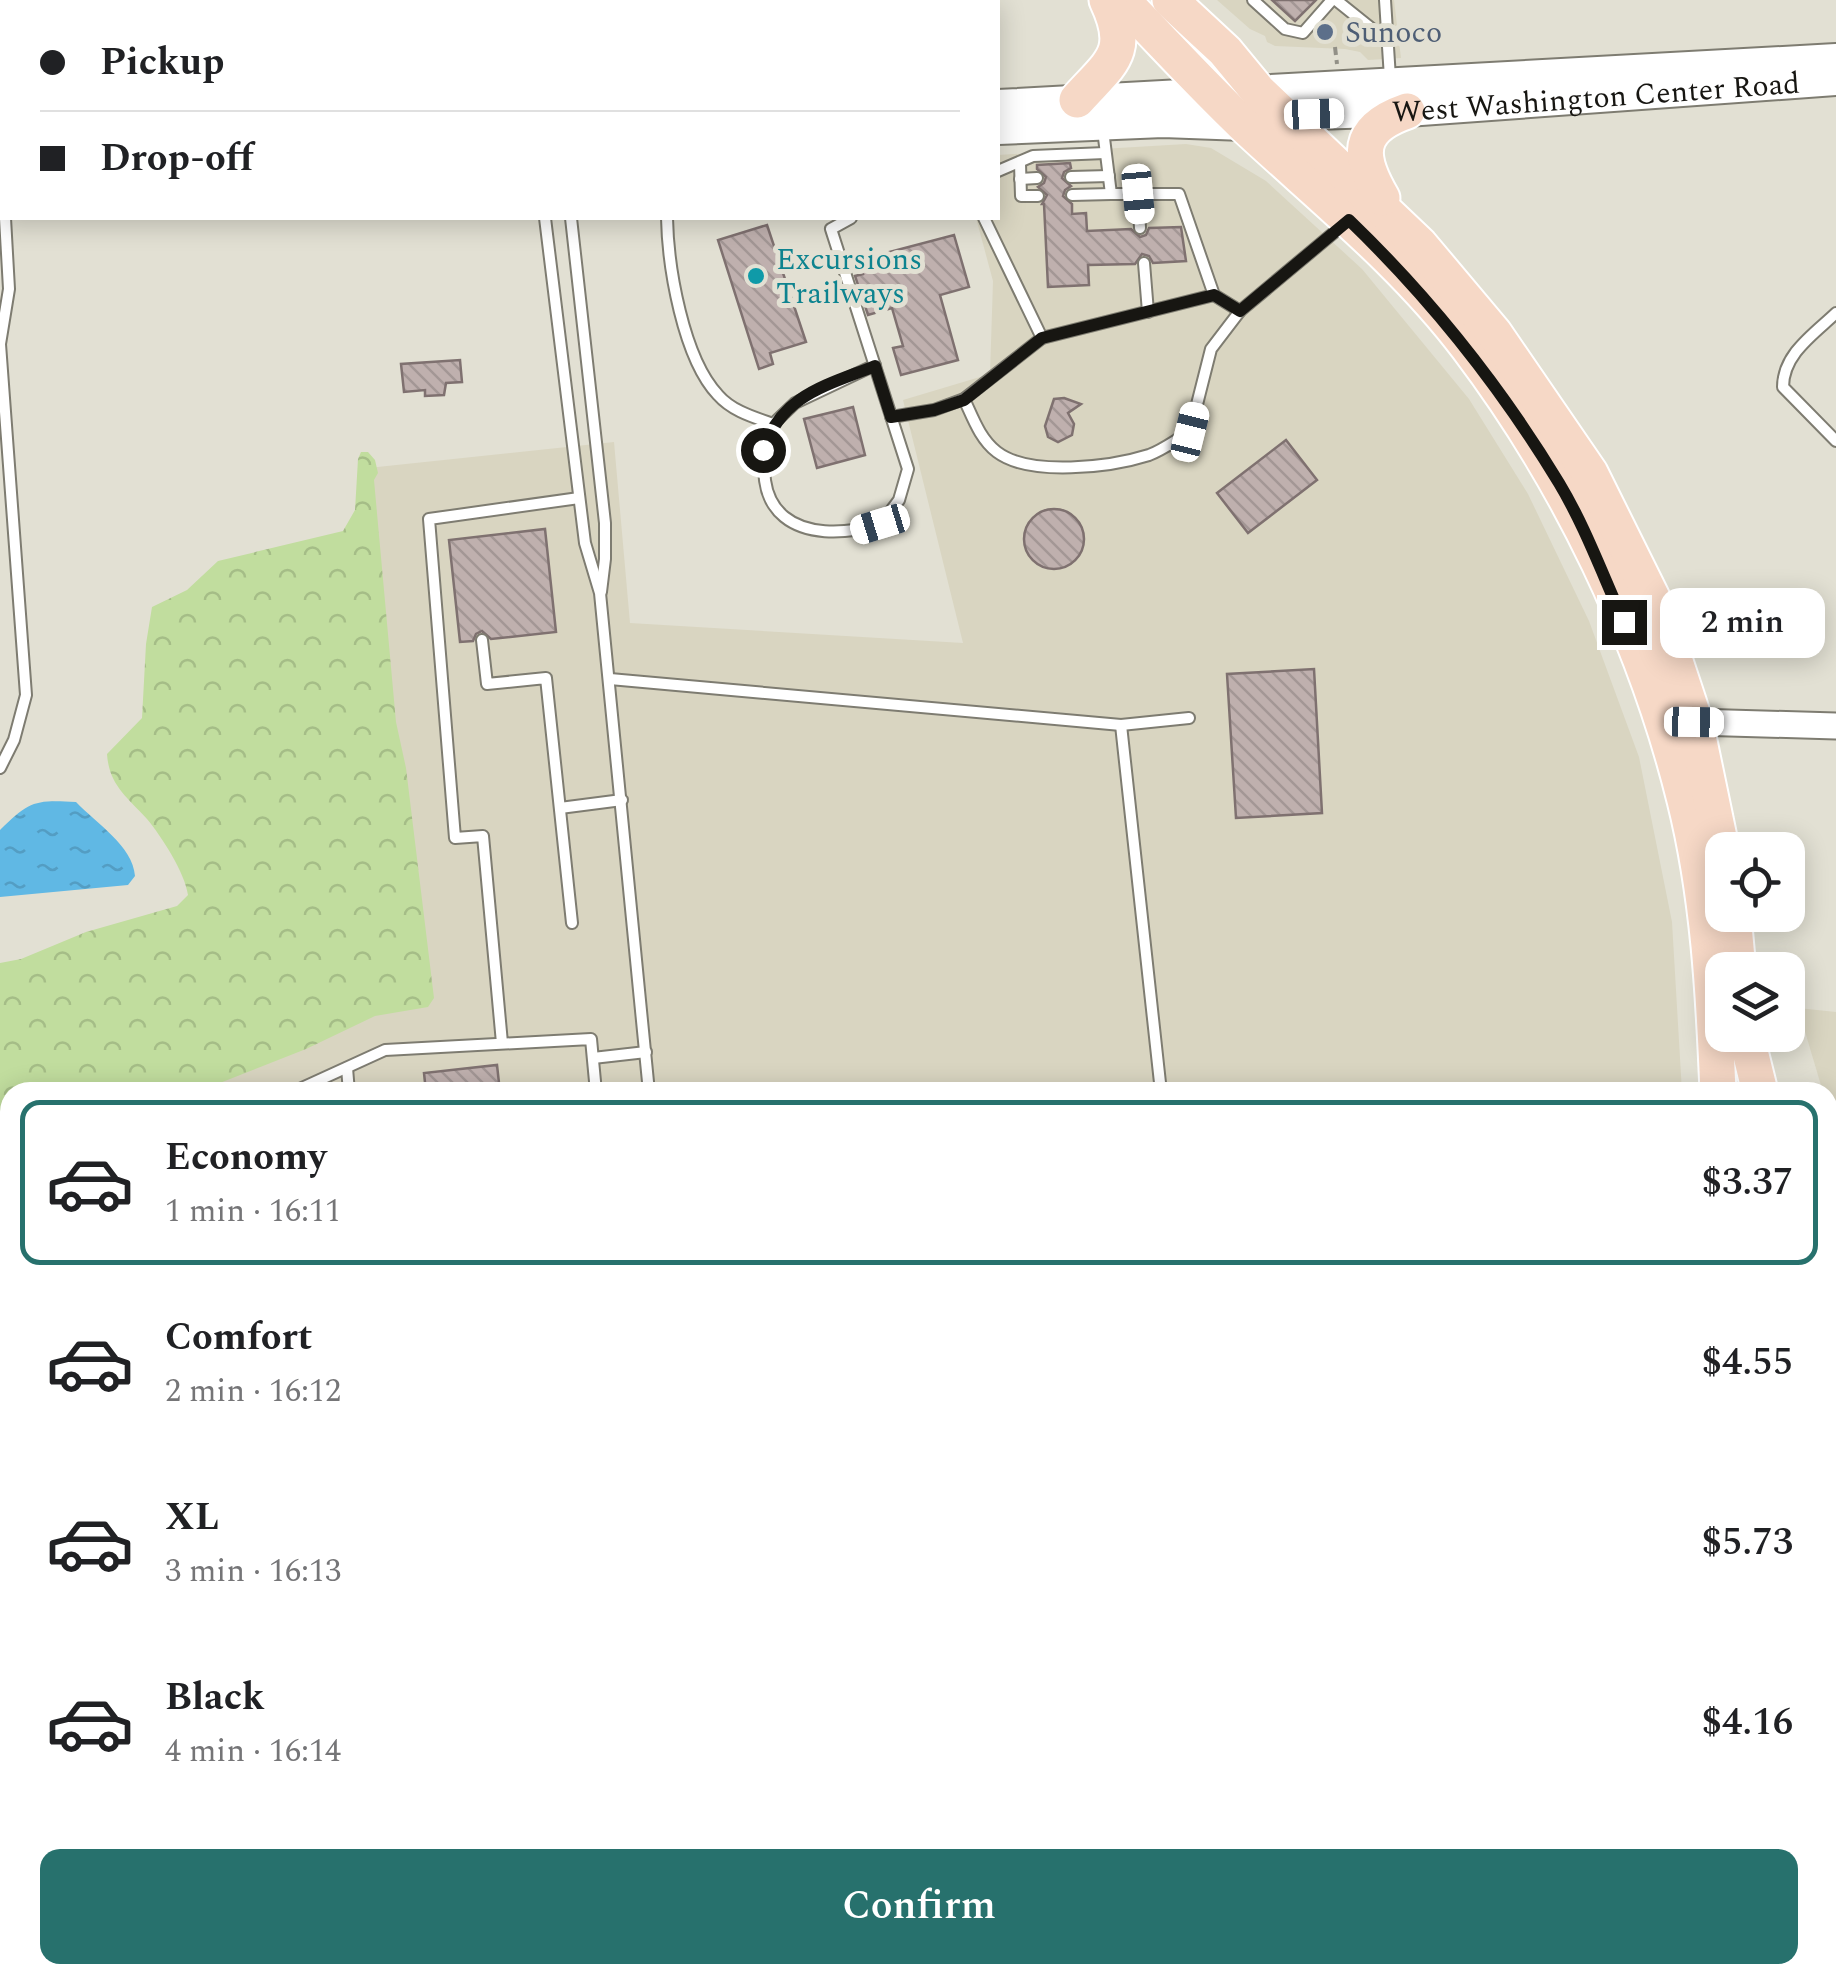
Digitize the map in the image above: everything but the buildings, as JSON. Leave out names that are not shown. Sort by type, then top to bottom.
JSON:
[{"type":"highway","points":[[1095,126],[1120,40],[1107,0]]},
{"type":"highway","points":[[1122,0],[1244,125],[1402,271],[1468,347],[1560,486],[1624,622],[1662,720],[1686,802],[1714,991],[1718,1082]]},
{"type":"highway","points":[[1170,0],[1225,51],[1271,104],[1395,220],[1494,333],[1590,474],[1658,610],[1694,722],[1718,832]]},
{"type":"highway","points":[[1395,220],[1367,173],[1364,152],[1366,142],[1391,117],[1398,98]]},
{"type":"highway","points":[[1743,1082],[1744,1052]]},
{"type":"highway","points":[[1749,1052],[1757,1082]]},
{"type":"main road","name":"West Washington Center Road","points":[[1398,98],[1836,59]]},
{"type":"main road","name":"West Washington Center Road","points":[[1000,105],[1095,126],[1213,94],[1271,104],[1836,80]]},
{"type":"main road","name":"West Washington Center Road","points":[[1000,129],[1244,125],[1271,104]]},
{"type":"street","points":[[1694,722],[1836,726]]},
{"type":"lane","points":[[1260,2],[1285,29],[1302,32],[1334,0],[1388,41]]},
{"type":"lane","points":[[1385,0],[1398,98]]},
{"type":"lane","points":[[1000,170],[1095,126],[1112,194]]},
{"type":"lane","points":[[1020,164],[1021,196],[1038,196]]},
{"type":"lane","points":[[1071,177],[1109,176]]},
{"type":"lane","points":[[1020,179],[1037,178]]},
{"type":"lane","points":[[1138,194],[1140,228]]},
{"type":"lane","points":[[1072,195],[1179,194],[1214,295],[1240,311]]},
{"type":"lane","points":[[0,768],[14,740],[26,694],[0,344],[9,289],[5,220]]},
{"type":"lane","points":[[545,220],[588,562],[600,593],[648,1082]]},
{"type":"lane","points":[[572,220],[605,523],[600,593]]},
{"type":"lane","points":[[667,220],[676,296],[705,377],[718,397],[738,412],[772,424]]},
{"type":"lane","points":[[848,220],[831,229],[875,366],[891,417],[908,469],[899,500],[880,524],[826,534],[800,528],[779,514],[768,496],[763,450],[772,424],[795,402],[875,366]]},
{"type":"lane","points":[[985,220],[1042,338]]},
{"type":"lane","points":[[964,400],[982,436],[998,453],[1020,462],[1049,468],[1150,454],[1190,432],[1210,349],[1240,311],[1349,220]]},
{"type":"lane","points":[[1144,263],[1148,312]]},
{"type":"lane","points":[[891,417],[964,400],[1042,338],[1214,295]]},
{"type":"lane","points":[[1836,313],[1790,358],[1783,372],[1783,388],[1836,442]]},
{"type":"lane","points":[[502,1043],[483,836],[455,838],[429,519],[580,498]]},
{"type":"lane","points":[[482,640],[487,684],[546,678],[572,922]]},
{"type":"lane","points":[[610,679],[1121,725],[1189,718]]},
{"type":"lane","points":[[1121,725],[1160,1082]]},
{"type":"lane","points":[[560,808],[622,800]]},
{"type":"lane","points":[[316,1082],[385,1050],[591,1038],[595,1082]]},
{"type":"lane","points":[[593,1058],[646,1052]]},
{"type":"lane","points":[[347,1068],[348,1082]]},
{"type":"path","points":[[1335,47],[1337,64]]},
{"type":"shaded area","name":"Sunoco","points":[[1217,0],[1394,0],[1401,58],[1368,60],[1360,52],[1345,49],[1275,46]]},
{"type":"shaded area","points":[[1186,144],[1211,148],[1266,181],[1362,269],[1469,399],[1528,494],[1589,621],[1639,757],[1672,922],[1681,1082],[195,1082],[411,991],[368,468],[614,442],[630,623],[963,643],[903,400],[990,374],[993,281],[977,220],[1000,220],[1000,155]]},
{"type":"shaded area","points":[[1805,1009],[1836,1012],[1836,1082],[1820,1082],[1805,1032]]},
{"type":"green space","points":[[361,452],[368,452],[378,473],[374,480],[396,722],[406,768],[434,998],[428,1007],[375,1016],[222,1082],[0,1082],[0,963],[21,959],[86,932],[177,906],[188,895],[166,845],[115,782],[108,765],[107,754],[142,718],[152,607],[187,590],[218,561],[343,531],[355,510]]},
{"type":"water","points":[[76,802],[128,855],[135,876],[128,885],[0,897],[0,830],[34,804]]},
{"type":"place","name":"Sunoco","points":[[1325,32]]},
{"type":"place","name":"Excursions Trailways","points":[[756,276]]},
{"type":"route","points":[[763,450],[772,424],[795,402],[875,366],[891,417],[964,400],[1042,338],[1214,295],[1240,311],[1349,220],[1402,271],[1468,347],[1560,486],[1624,622]]}]
